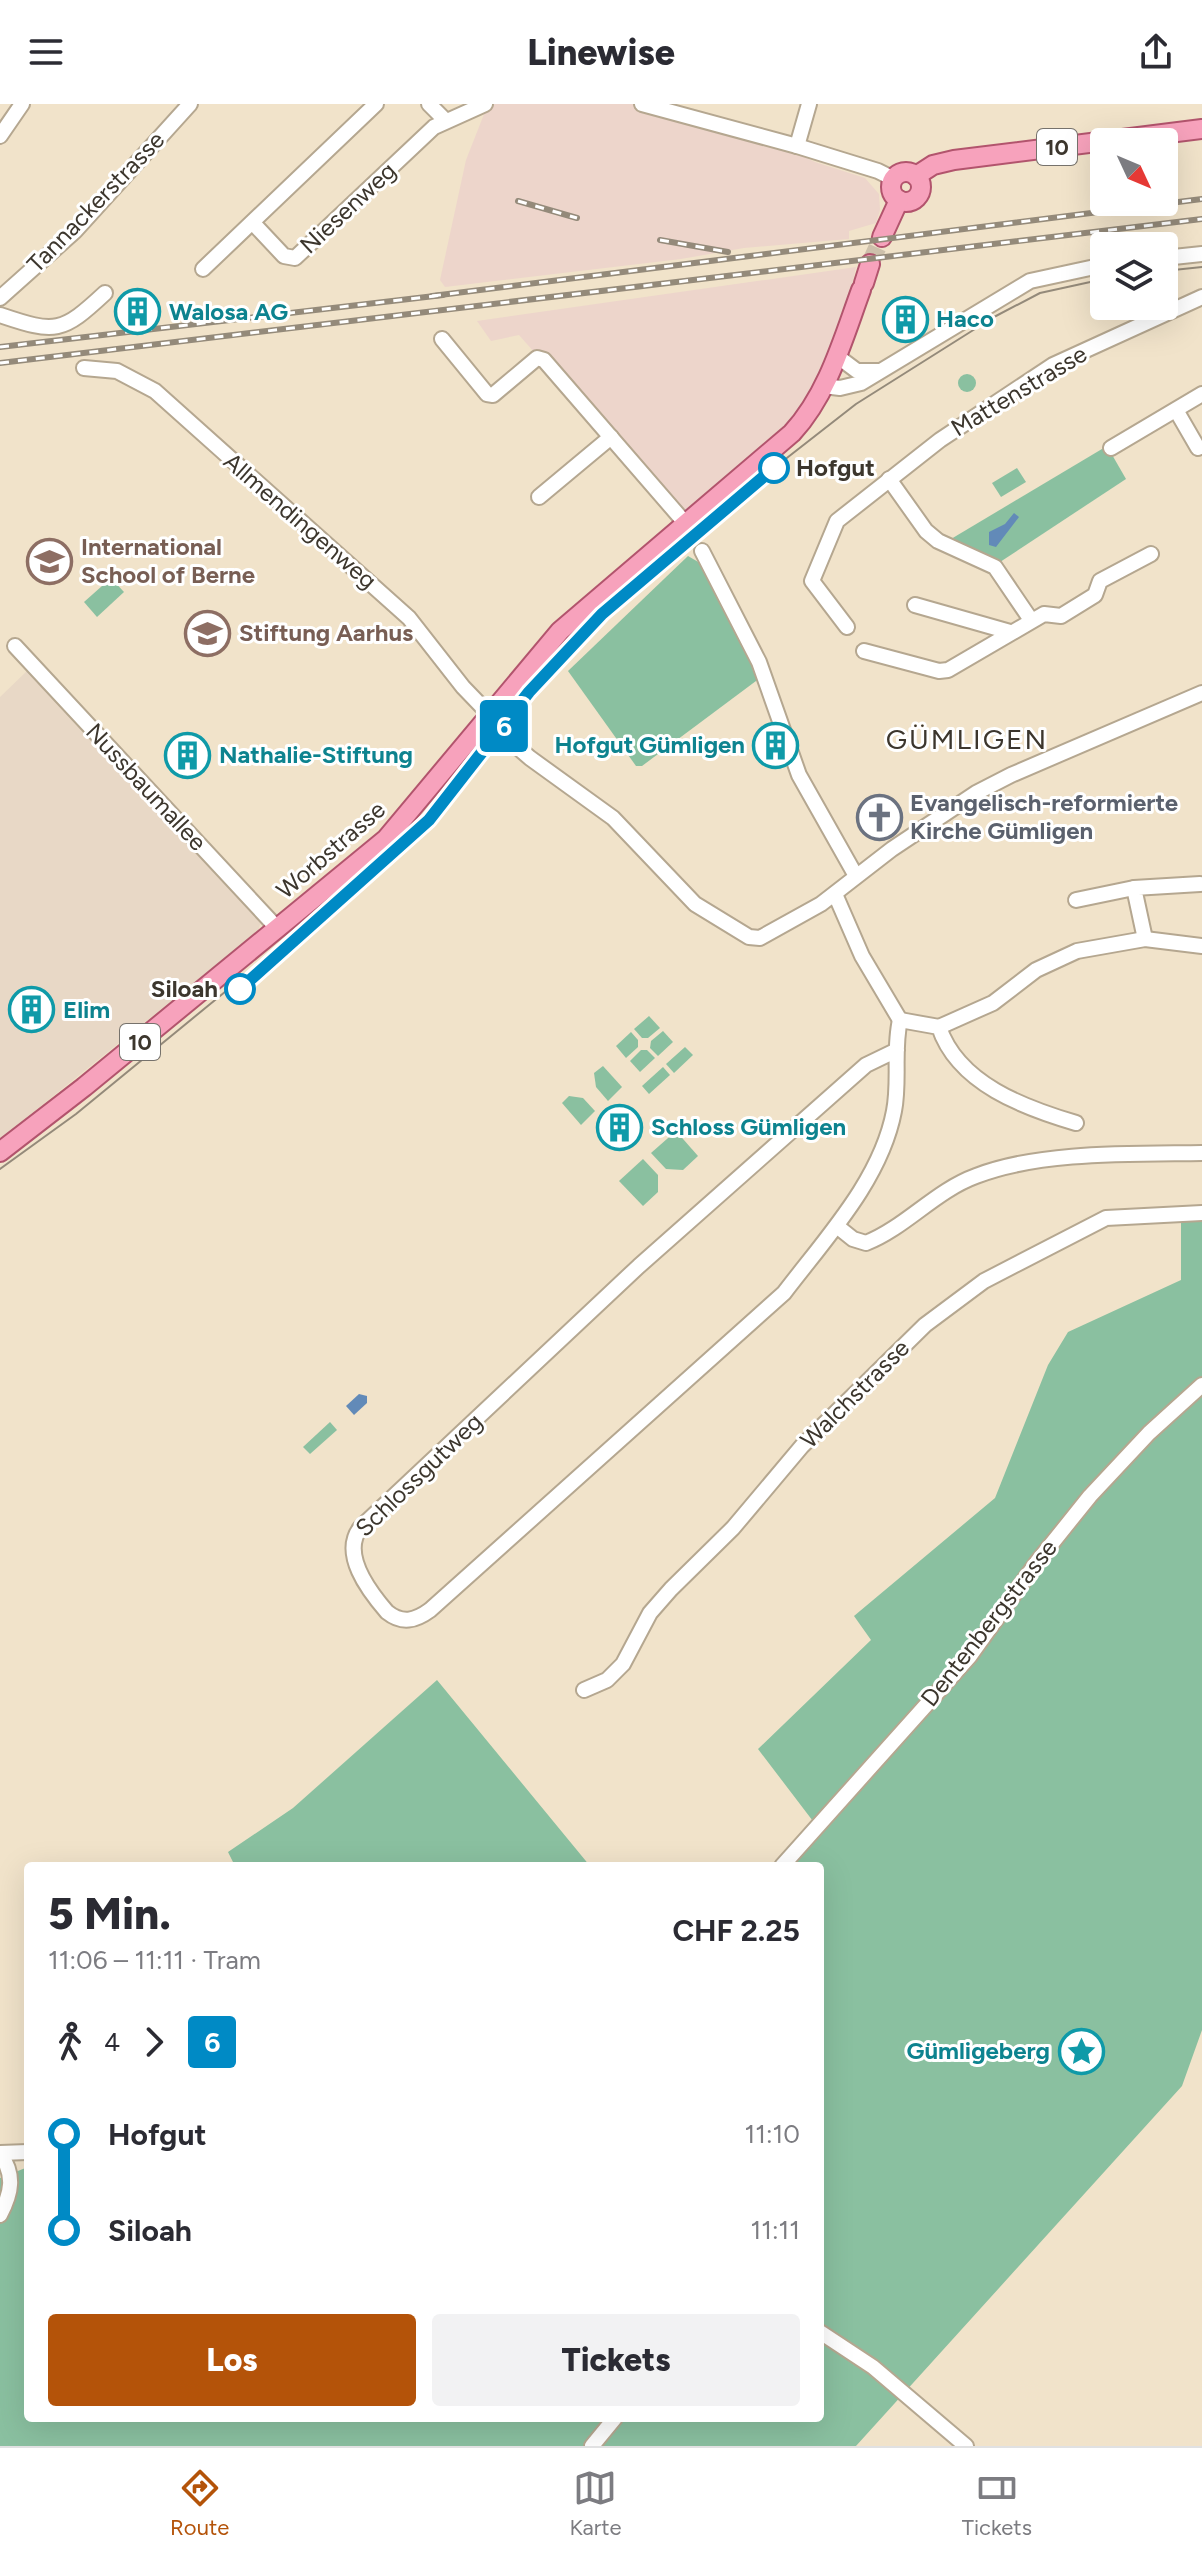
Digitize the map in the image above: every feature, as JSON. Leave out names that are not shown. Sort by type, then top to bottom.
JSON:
[{"type":"main road","name":"10","points":[[916,176],[933,165],[954,160],[1202,129]]},
{"type":"main road","points":[[904,172],[916,176],[921,188],[918,197],[911,201],[899,200],[891,188],[894,179],[904,172]]},
{"type":"main road","points":[[882,237],[899,200]]},
{"type":"main road","name":"Worbstrasse","points":[[0,1152],[386,839],[560,631],[804,421],[837,356],[870,264]]},
{"type":"street","points":[[0,136],[22,104]]},
{"type":"street","name":"Tannackerstrasse","points":[[0,298],[75,231],[190,104]]},
{"type":"street","points":[[203,269],[376,104]]},
{"type":"street","points":[[429,104],[445,120]]},
{"type":"street","name":"Niesenweg","points":[[253,223],[284,256],[295,258],[445,120],[485,104]]},
{"type":"street","points":[[642,104],[797,146],[878,171],[894,179]]},
{"type":"street","points":[[797,146],[809,104]]},
{"type":"street","points":[[1178,256],[1201,254]]},
{"type":"street","points":[[824,386],[854,386],[1030,281],[1090,268]]},
{"type":"street","points":[[0,315],[49,328],[65,326],[105,293]]},
{"type":"street","name":"Mattenstrasse","points":[[847,627],[812,581],[837,521],[940,440],[1053,365],[1202,297]]},
{"type":"street","points":[[442,339],[487,394],[493,395],[537,358],[544,360],[686,524]]},
{"type":"street","points":[[837,356],[857,371],[879,371]]},
{"type":"street","name":"Allmendingenweg","points":[[84,368],[117,371],[155,391],[409,618],[487,716],[530,758],[613,818],[695,904],[754,938],[765,937],[785,927],[835,894]]},
{"type":"street","points":[[1111,448],[1202,394]]},
{"type":"street","points":[[1176,410],[1198,448]]},
{"type":"street","points":[[539,497],[611,437]]},
{"type":"street","points":[[889,479],[938,541],[995,567],[1031,620]]},
{"type":"street","points":[[702,551],[759,662],[799,775],[856,876]]},
{"type":"street","points":[[864,651],[939,671],[948,670],[1031,620],[1044,614],[1061,616],[1095,595],[1100,581],[1151,554]]},
{"type":"street","points":[[915,605],[1010,632]]},
{"type":"street","name":"Nussbaumallee","points":[[15,646],[278,929]]},
{"type":"street","points":[[1202,693],[1000,781],[928,824],[835,894],[862,956],[900,1020],[898,1082],[890,1126],[879,1154],[838,1227],[853,1239],[866,1243],[930,1199],[978,1175],[1057,1158],[1202,1153]]},
{"type":"street","points":[[1076,900],[1134,888],[1200,884]]},
{"type":"street","points":[[1134,888],[1145,939]]},
{"type":"street","points":[[900,1020],[939,1027],[993,1003],[1036,970],[1070,953],[1145,939],[1202,946]]},
{"type":"street","points":[[939,1027],[944,1040],[968,1069],[990,1088],[1076,1123]]},
{"type":"street","name":"Schlossgutweg","points":[[838,1227],[818,1245],[769,1309],[430,1610],[405,1621],[387,1612],[353,1558],[351,1544],[361,1527],[651,1255],[866,1065],[897,1050]]},
{"type":"street","name":"Walchstrasse","points":[[584,1690],[607,1680],[623,1664],[650,1613],[671,1589],[733,1528],[802,1446],[925,1325],[984,1281],[1106,1218],[1202,1213]]},
{"type":"street","name":"Dentenbergstrasse","points":[[786,1862],[970,1656],[1037,1562],[1090,1496],[1149,1433],[1202,1385]]},
{"type":"street","points":[[0,2153],[24,2152]]},
{"type":"street","points":[[0,2153],[10,2167],[12,2183],[0,2215]]},
{"type":"street","points":[[824,2335],[873,2367],[966,2446]]},
{"type":"street","points":[[592,2446],[612,2422]]},
{"type":"shaded area","points":[[488,104],[642,104],[762,137],[815,162],[865,178],[879,194],[880,210],[876,223],[849,231],[849,239],[744,248],[681,259],[445,287],[440,280],[466,160]]},
{"type":"shaded area","points":[[856,267],[837,356],[811,410],[686,524],[519,335],[491,341],[477,321]]},
{"type":"shaded area","name":"Siloah","points":[[29,669],[262,918],[258,931],[0,1139],[0,697]]},
{"type":"green space","points":[[967,374],[976,383],[967,392],[958,383]]},
{"type":"green space","points":[[1107,446],[1126,479],[1000,562],[951,539]]},
{"type":"green space","points":[[1017,468],[1026,482],[1001,497],[992,483]]},
{"type":"green space","points":[[688,556],[700,563],[760,678],[642,766],[636,766],[568,671]]},
{"type":"green space","points":[[111,578],[124,592],[97,617],[84,602]]},
{"type":"green space","points":[[649,1016],[660,1028],[648,1038],[642,1038],[634,1029]]},
{"type":"green space","points":[[663,1031],[673,1042],[658,1056],[650,1048],[651,1041]]},
{"type":"green space","points":[[631,1032],[638,1040],[638,1047],[626,1058],[616,1046]]},
{"type":"green space","points":[[685,1047],[693,1055],[674,1073],[666,1064]]},
{"type":"green space","points":[[641,1050],[647,1050],[655,1058],[640,1072],[630,1061]]},
{"type":"green space","points":[[603,1066],[622,1087],[608,1101],[596,1087],[594,1073]]},
{"type":"green space","points":[[663,1067],[670,1075],[649,1094],[642,1086]]},
{"type":"green space","points":[[569,1096],[583,1098],[595,1111],[581,1125],[562,1103]]},
{"type":"green space","points":[[676,1131],[698,1156],[683,1170],[666,1169],[651,1153]]},
{"type":"green space","points":[[643,1159],[658,1175],[658,1192],[643,1206],[619,1181]]},
{"type":"green space","points":[[1202,1213],[1202,2030],[1182,2086],[856,2446],[0,2446],[0,2178],[24,2169],[24,2422],[824,2422],[824,1862],[797,1862],[822,1833],[758,1749],[871,1640],[854,1616],[995,1498],[1048,1365],[1068,1332],[1181,1280],[1181,1216]]},
{"type":"green space","points":[[330,1422],[337,1430],[310,1454],[303,1447]]},
{"type":"green space","points":[[437,1680],[587,1862],[233,1862],[228,1852],[293,1808]]},
{"type":"water","points":[[1014,513],[1019,517],[996,547],[989,545],[989,532],[1005,524]]},
{"type":"water","points":[[359,1394],[367,1396],[367,1403],[354,1415],[346,1406]]},
{"type":"tunnel","points":[[870,264],[882,237]]},
{"type":"tram line","points":[[1178,270],[1202,267]]},
{"type":"tram line","points":[[0,1169],[76,1114],[403,846],[448,799],[529,692],[602,614],[774,468],[856,404],[994,317],[1040,293],[1090,282]]},
{"type":"tram line","name":"6","points":[[240,989],[299,940],[429,820],[469,773],[529,692],[602,614],[774,468]]},
{"type":"railway","points":[[432,296],[1202,199]]},
{"type":"railway","points":[[518,201],[577,218]]},
{"type":"railway","points":[[0,363],[1202,219]]},
{"type":"railway","points":[[660,240],[728,252]]},
{"type":"railway","points":[[0,347],[443,295]]},
{"type":"place","name":"Walosa AG","points":[[138,312]]},
{"type":"place","name":"Haco","points":[[905,319]]},
{"type":"place","name":"Hofgut","points":[[774,468]]},
{"type":"place","name":"International School of Berne","points":[[50,561]]},
{"type":"place","name":"Stiftung Aarhus","points":[[208,633]]},
{"type":"place","name":"Hofgut Gümligen","points":[[776,745]]},
{"type":"place","name":"Nathalie-Stiftung","points":[[188,755]]},
{"type":"place","name":"Evangelisch-reformierte Kirche Gümligen","points":[[879,817]]},
{"type":"place","name":"Siloah","points":[[240,989]]},
{"type":"place","name":"Elim","points":[[32,1010]]},
{"type":"place","name":"Schloss Gümligen","points":[[620,1127]]},
{"type":"place","name":"Gümligeberg","points":[[1081,2051]]},
{"type":"district","name":"GÜMLIGEN","points":[[967,739]]}]
